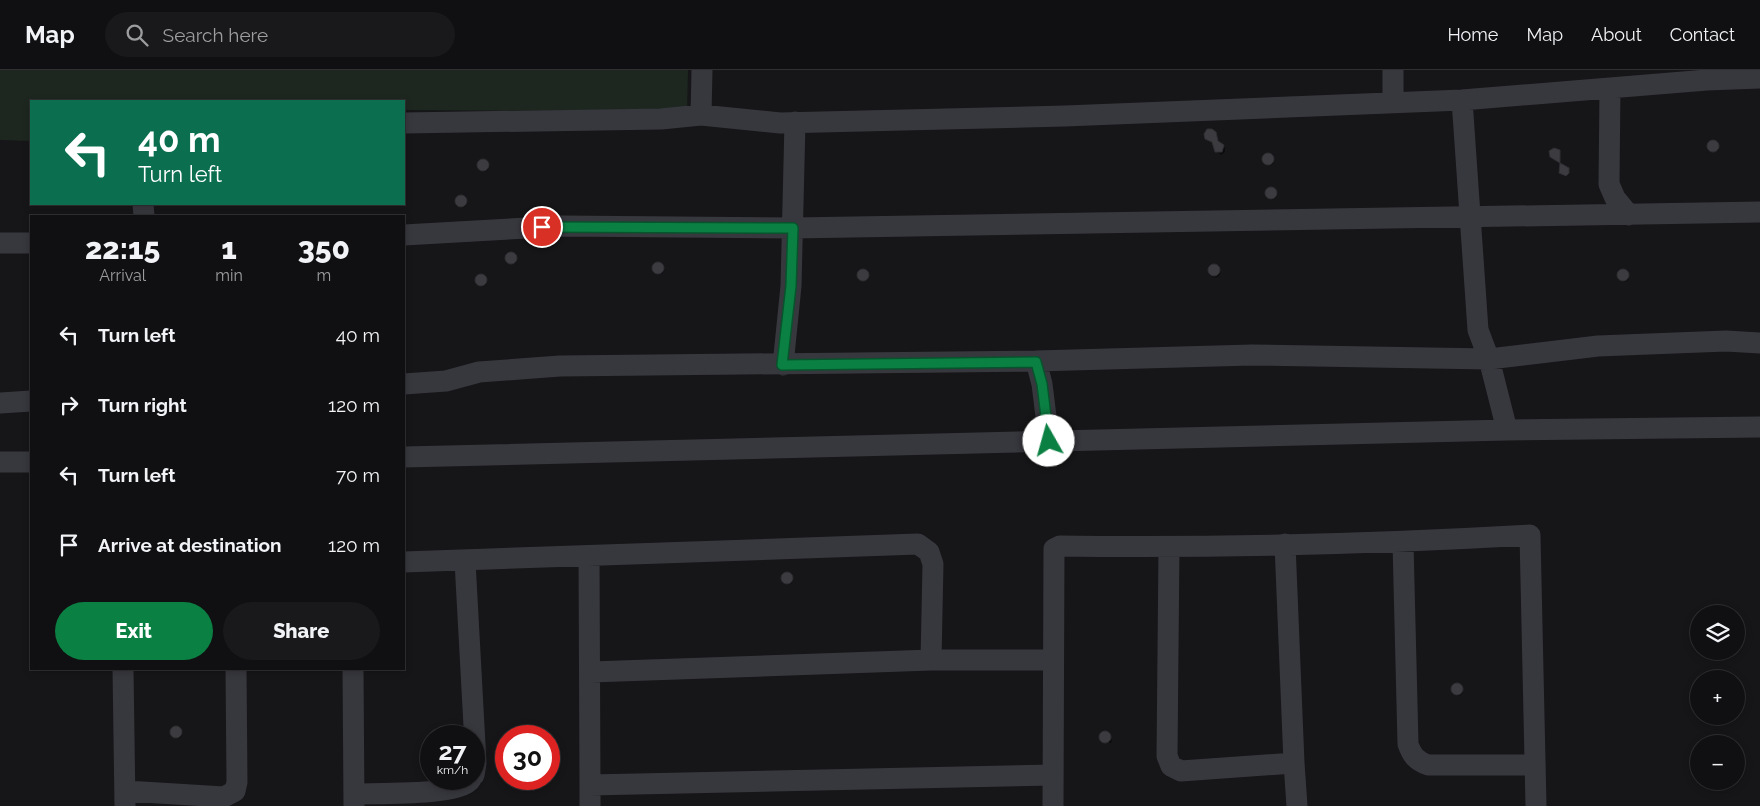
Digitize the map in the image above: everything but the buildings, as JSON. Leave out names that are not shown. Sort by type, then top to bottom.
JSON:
[{"type":"street","points":[[701,115],[702,70]]},
{"type":"street","points":[[1393,103],[1394,70]]},
{"type":"street","points":[[405,123],[660,119],[701,115],[744,120],[795,122],[1065,116],[1462,100],[1610,88],[1707,75],[1760,78]]},
{"type":"street","points":[[1610,88],[1609,184],[1615,198],[1629,215]]},
{"type":"street","points":[[1462,100],[1472,216],[1478,330],[1489,359],[1507,430]]},
{"type":"street","points":[[782,365],[791,286],[795,122]]},
{"type":"street","points":[[405,234],[562,226],[793,228],[1760,212]]},
{"type":"street","points":[[0,243],[30,243]]},
{"type":"street","points":[[405,384],[446,381],[479,372],[560,366],[1036,362],[1252,355],[1489,359],[1598,346],[1726,341],[1760,343]]},
{"type":"street","points":[[1036,362],[1043,391],[1049,441]]},
{"type":"street","points":[[0,402],[30,402]]},
{"type":"street","points":[[405,457],[1507,430],[1760,427]]},
{"type":"street","points":[[0,462],[30,462]]},
{"type":"street","points":[[1053,806],[1054,549],[1060,546],[1169,547],[1403,543],[1530,535],[1536,806]]},
{"type":"street","points":[[1403,543],[1408,744],[1411,753],[1418,762],[1428,766],[1534,766]]},
{"type":"street","points":[[405,562],[918,544],[929,552],[933,564],[931,660]]},
{"type":"street","points":[[1284,544],[1294,763],[1298,806]]},
{"type":"street","points":[[1169,547],[1166,756],[1169,762],[1181,771],[1294,763]]},
{"type":"street","points":[[589,556],[591,672],[590,796],[1052,775]]},
{"type":"street","points":[[465,561],[474,725]]},
{"type":"street","points":[[591,672],[931,660],[1053,660]]},
{"type":"street","points":[[123,670],[126,798],[224,797],[235,791],[237,782],[236,670]]},
{"type":"street","points":[[353,670],[354,800],[451,790]]},
{"type":"shaded area","points":[[0,70],[688,70],[687,112],[405,110],[405,100],[30,100],[30,141],[0,140]]},
{"type":"route","points":[[542,227],[793,228],[790,304],[782,365],[1036,362],[1042,384],[1049,441]]}]
